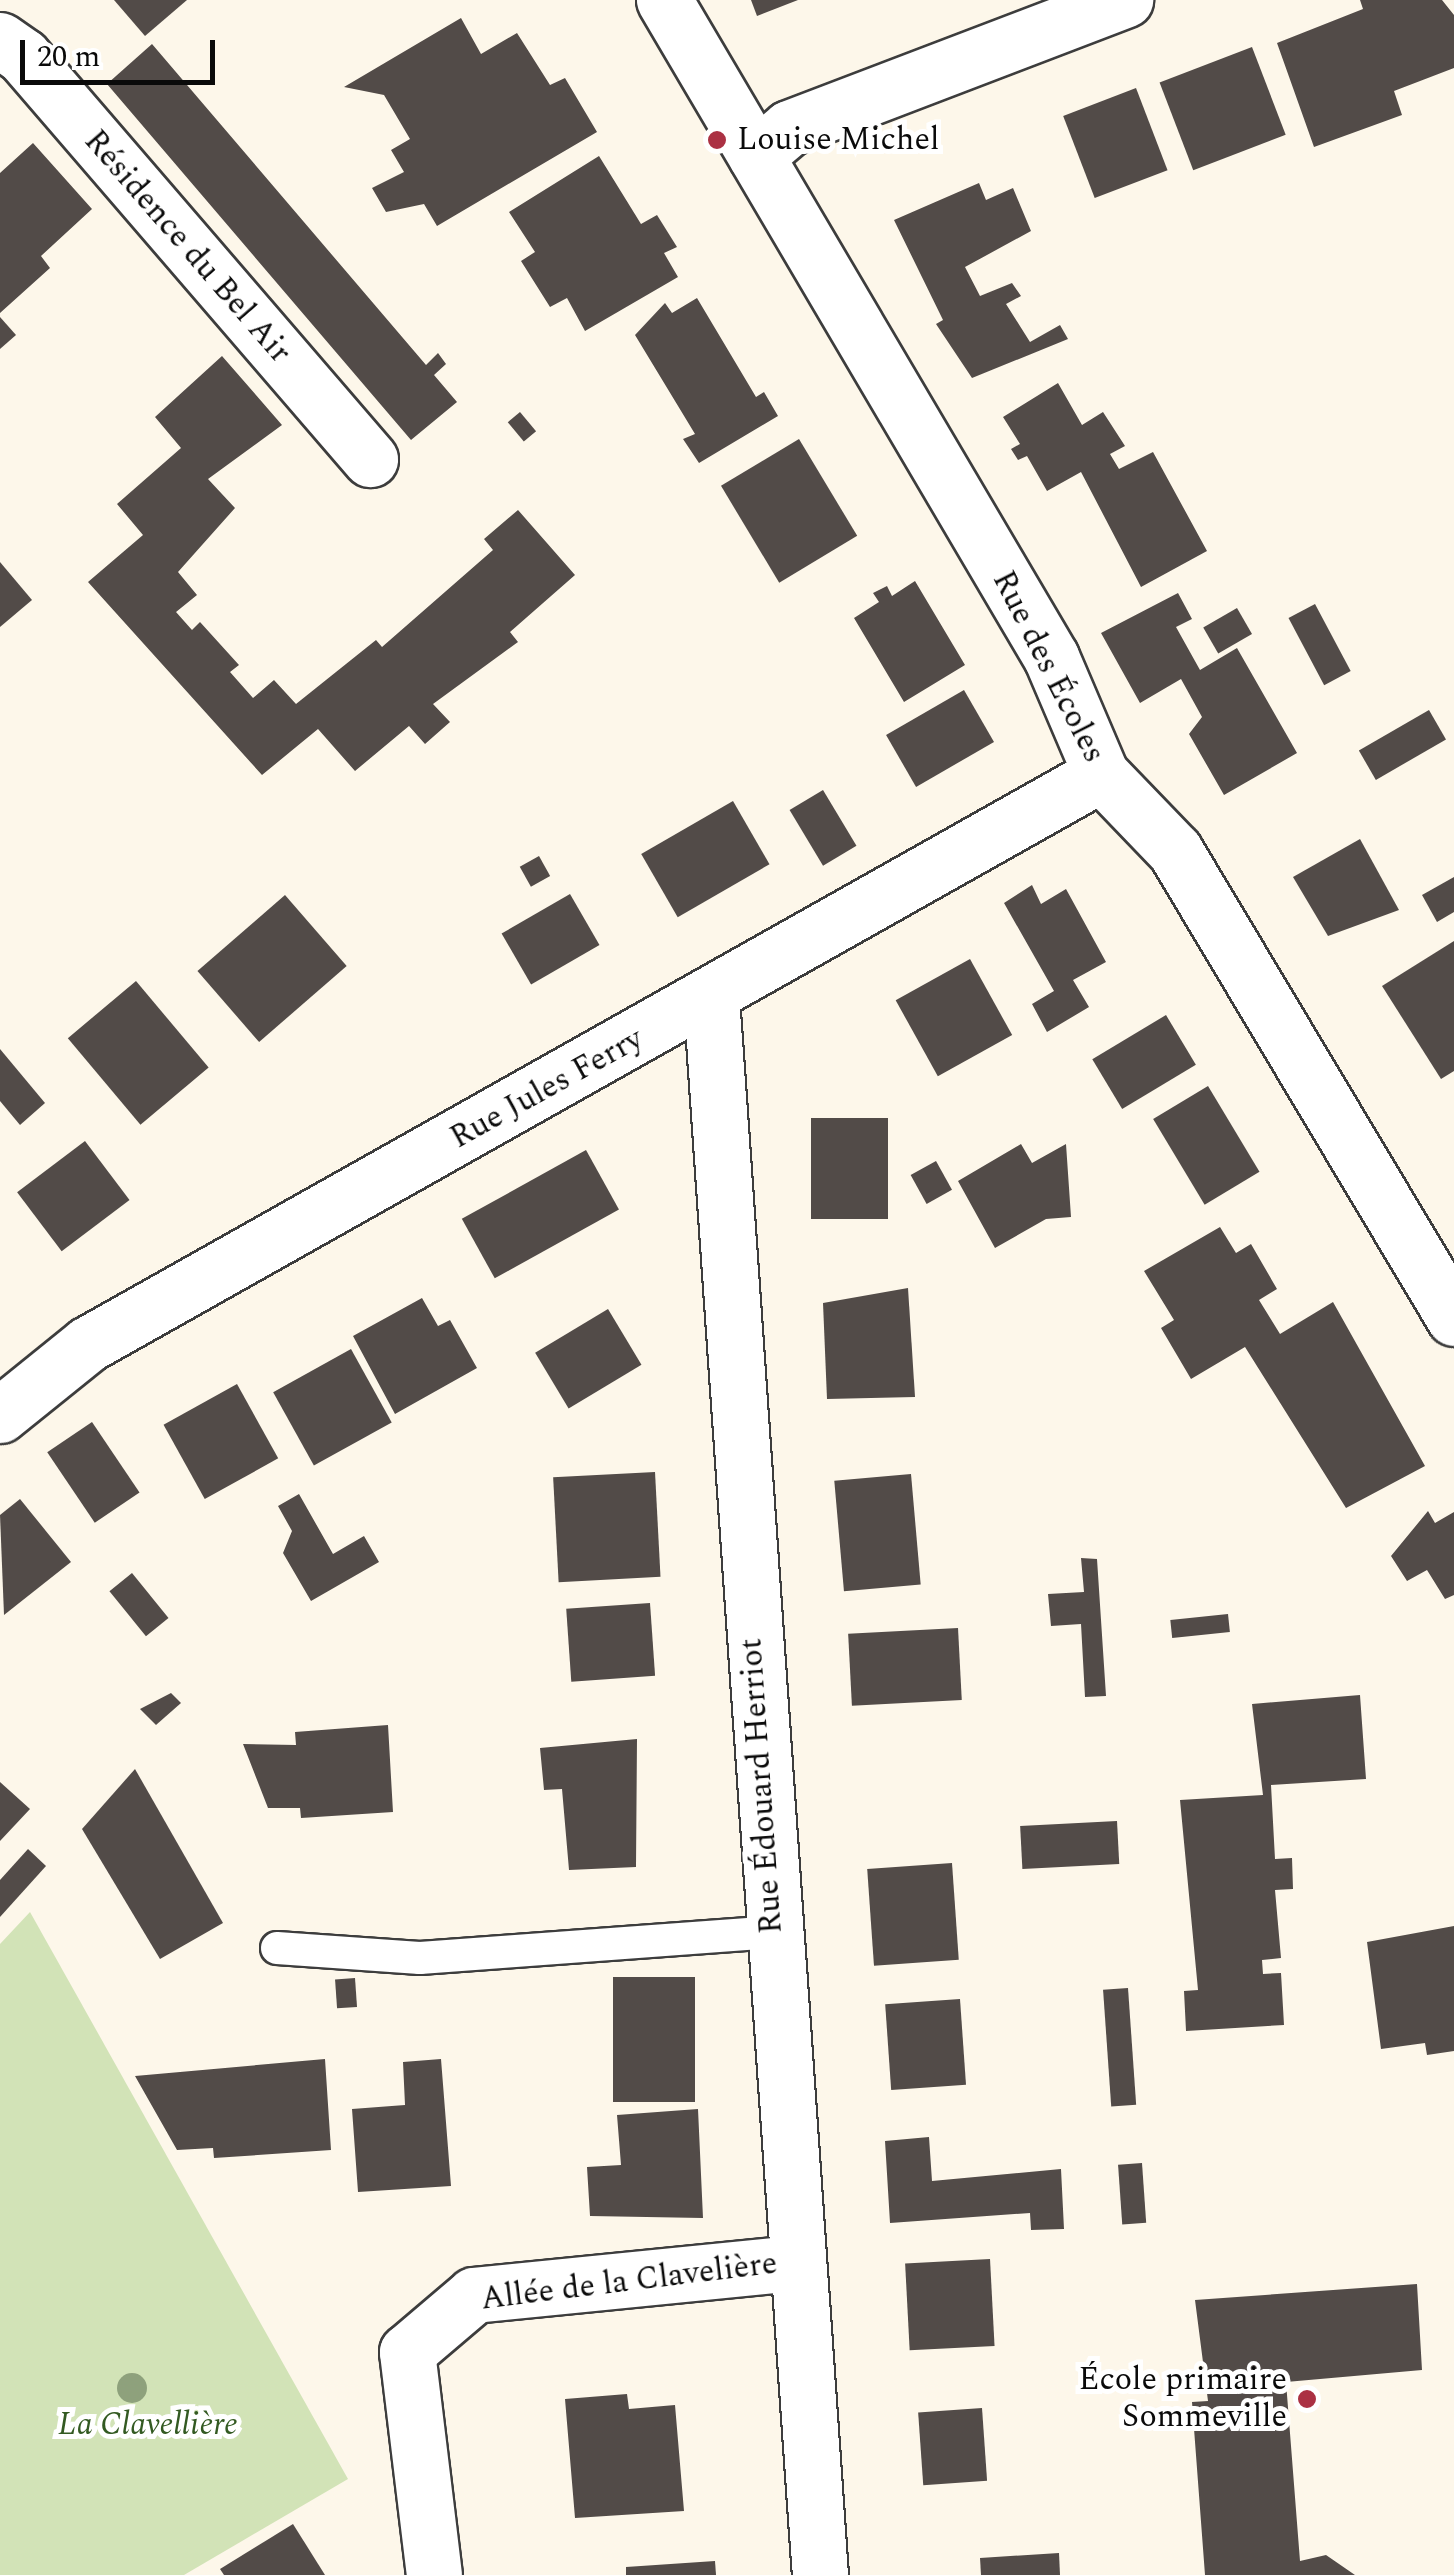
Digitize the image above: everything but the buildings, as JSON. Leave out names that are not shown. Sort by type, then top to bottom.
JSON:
[{"type":"street","name":"Rue des Écoles","points":[[664,0],[1051,658],[1101,774],[1175,852],[1454,1318]]},
{"type":"street","points":[[756,156],[789,128],[1125,0]]},
{"type":"street","name":"Résidence du Bel Air","points":[[0,40],[24,56],[370,459]]},
{"type":"street","name":"Rue Jules Ferry","points":[[0,1415],[88,1344],[711,997],[1101,774]]},
{"type":"street","name":"Rue Édouard Herriot","points":[[711,997],[772,1932],[820,2575]]},
{"type":"street","name":"Allée de la Clavelière","points":[[434,2575],[407,2352],[474,2295],[795,2263]]},
{"type":"lane","points":[[277,1948],[420,1958],[772,1932]]},
{"type":"green space","name":"La Clavellière","points":[[30,1912],[348,2479],[184,2575],[0,2575],[0,1944]]},
{"type":"place","name":"Louise Michel","points":[[717,140]]},
{"type":"place","name":"École primaire Sommeville","points":[[1307,2399]]}]
